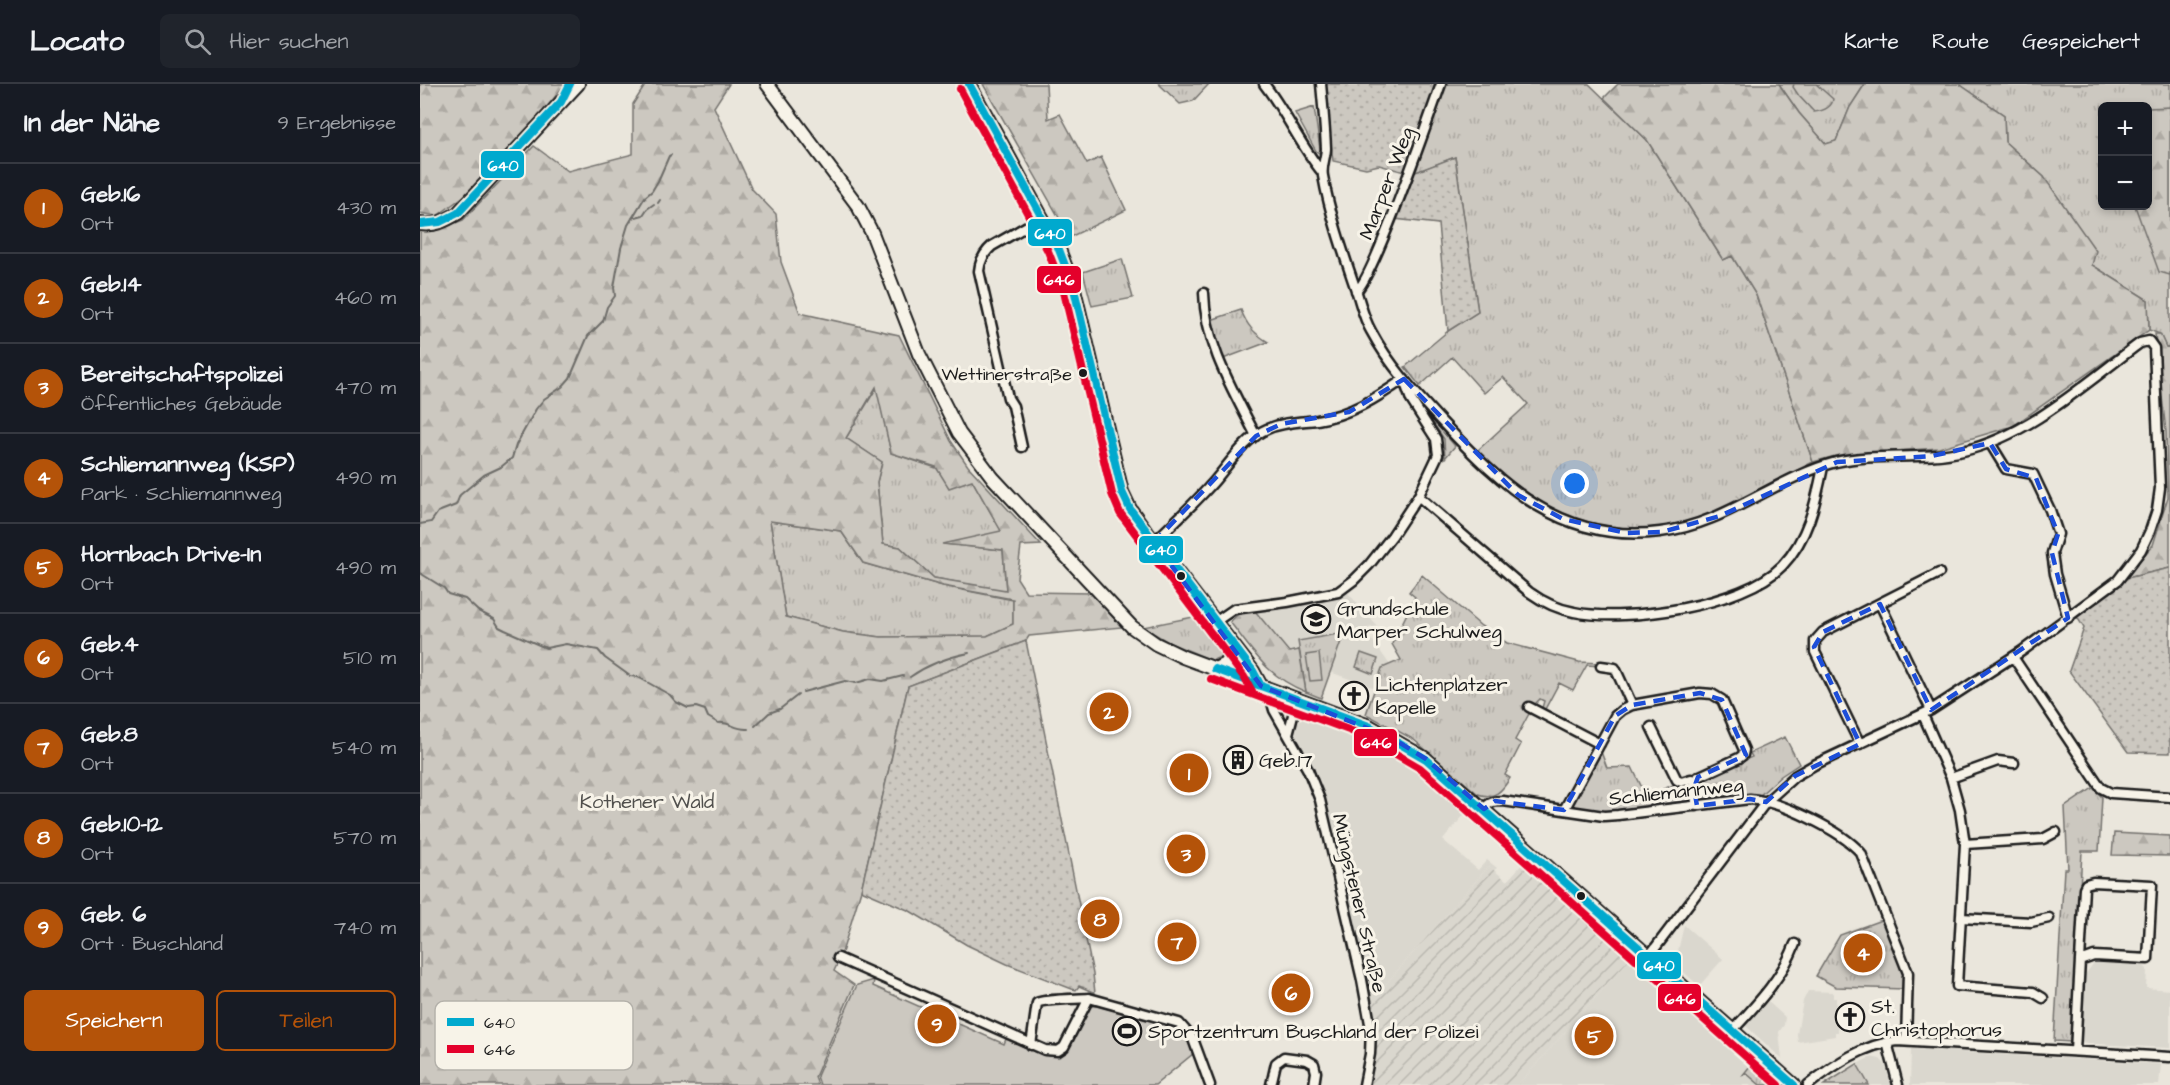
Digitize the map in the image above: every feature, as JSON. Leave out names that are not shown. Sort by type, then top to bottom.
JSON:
[{"type":"main road","points":[[420,224],[445,222],[458,213],[578,84]]},
{"type":"main road","points":[[767,84],[858,206],[872,233],[902,315],[923,363],[959,433],[975,456],[1132,627],[1156,644],[1215,669],[1369,726],[1426,759],[1794,1085]]},
{"type":"main road","points":[[969,84],[1043,217],[1074,289],[1122,492],[1130,509],[1265,688]]},
{"type":"main road","points":[[1215,669],[1229,662],[1230,641]]},
{"type":"street","points":[[561,102],[570,84]]},
{"type":"street","points":[[1264,84],[1322,172],[1369,329],[1404,379],[1457,437],[1503,482],[1539,508],[1586,527],[1645,534],[1686,527],[1720,516],[1817,468],[1837,462],[1864,458],[1932,456],[1990,443],[2025,426],[2140,343],[2149,341],[2154,348],[2160,488],[2157,510],[2141,550],[2125,571],[2107,590],[2068,618],[2013,657],[1927,712],[1795,776],[1766,802],[1648,956]]},
{"type":"street","points":[[1321,84],[1326,152],[1322,172]]},
{"type":"street","name":"Marper Weg","points":[[1356,291],[1364,283],[1387,230],[1441,84]]},
{"type":"street","points":[[1022,447],[1013,406],[1008,398],[979,264],[992,246],[1043,217]]},
{"type":"street","points":[[1204,293],[1204,312],[1216,351],[1256,435]]},
{"type":"street","points":[[1154,542],[1207,490],[1256,435],[1281,424],[1317,420],[1349,411],[1364,405],[1404,379]]},
{"type":"street","points":[[1215,622],[1234,609],[1338,592],[1367,568],[1392,536],[1418,496],[1435,462],[1438,447],[1436,439],[1411,400],[1404,379]]},
{"type":"street","points":[[1990,443],[2006,469],[2033,474],[2050,510],[2058,534],[2052,553],[2055,574],[2068,618]]},
{"type":"street","points":[[1418,496],[1528,592],[1543,602],[1576,613],[1607,615],[1644,613],[1686,608],[1717,600],[1747,590],[1767,579],[1782,566],[1801,539],[1816,503],[1823,467]]},
{"type":"street","points":[[1860,744],[1814,647],[1818,636],[1939,573]]},
{"type":"street","points":[[1880,604],[1927,712],[1960,810],[1965,844],[1956,986],[2033,992],[2043,998]]},
{"type":"street","points":[[2013,657],[2101,788],[2111,793],[2170,797]]},
{"type":"street","points":[[1601,666],[1615,668],[1632,705]]},
{"type":"street","name":"Müngstener Straße","points":[[1265,688],[1274,710],[1308,770],[1320,800],[1362,980],[1371,1029],[1370,1054],[1364,1085]]},
{"type":"street","points":[[1564,810],[1615,716],[1632,705],[1700,693],[1712,694],[1722,700],[1743,755],[1695,780],[1697,806]]},
{"type":"street","points":[[1288,734],[1297,700]]},
{"type":"street","points":[[1536,706],[1599,744]]},
{"type":"street","points":[[1651,727],[1677,780],[1681,782],[1691,778],[1695,780]]},
{"type":"street","points":[[1951,778],[1998,761],[2014,762]]},
{"type":"street","name":"Schliemannweg","points":[[1484,808],[1495,801],[1604,816],[1750,799],[1766,802],[1826,826],[1861,853],[1908,973],[1906,1041]]},
{"type":"street","points":[[1965,844],[2043,839],[2056,832]]},
{"type":"street","points":[[2075,1051],[2080,961],[2084,891],[2086,884],[2092,882],[2152,885],[2148,958],[2094,956],[2080,961]]},
{"type":"street","points":[[1960,918],[2031,922],[2049,918]]},
{"type":"street","points":[[1733,1030],[1778,979],[1789,961],[1795,944]]},
{"type":"street","points":[[838,958],[1031,1045],[1053,1051],[1064,1047],[1089,998]]},
{"type":"street","points":[[1031,1045],[1037,1003],[1043,999],[1056,1001],[1089,998],[1179,1023],[1193,1039],[1210,1085]]},
{"type":"street","points":[[1808,1085],[1872,1045],[1887,1042],[1906,1041],[2170,1057]]},
{"type":"street","points":[[1887,1042],[1898,1085]]},
{"type":"street","points":[[1271,1085],[1276,1063],[1284,1057],[1307,1060],[1314,1064],[1316,1072],[1314,1085]]},
{"type":"highlighted area","points":[[1404,379],[1518,495],[1563,519],[1626,533],[1662,532],[1720,516],[1837,462],[1932,456],[1990,443],[2006,469],[2036,478],[2058,534],[2052,553],[2068,618],[1931,710],[1880,604],[1823,632],[1814,647],[1860,744],[1795,776],[1766,802],[1750,799],[1697,806],[1694,788],[1698,777],[1746,755],[1722,700],[1700,693],[1632,705],[1615,716],[1564,810],[1495,801],[1484,809],[1426,759],[1392,738],[1261,686],[1154,542],[1256,436],[1281,424],[1349,412]]},
{"type":"shaded area","name":"Grundschule Marper Schulweg","points":[[1348,593],[1377,626],[1346,633],[1373,641],[1390,665],[1382,668],[1375,688],[1330,672],[1344,633],[1298,642],[1299,650],[1289,652],[1255,611]]},
{"type":"shaded area","points":[[1306,715],[1377,740],[1413,762],[1468,810],[1443,840],[1478,870],[1487,860],[1497,868],[1494,870],[1489,866],[1384,986],[1367,978],[1321,782],[1296,734],[1297,723]]},
{"type":"shaded area","points":[[1526,860],[1633,955],[1518,1085],[1370,1085],[1377,1039],[1376,1020],[1367,978],[1384,986],[1489,866],[1507,881]]},
{"type":"shaded area","points":[[1684,925],[1723,959],[1699,986],[1675,964]]},
{"type":"shaded area","points":[[1633,955],[1745,1054],[1780,1085],[1518,1085]]},
{"type":"shaded area","points":[[2096,960],[2140,962],[2147,969],[2146,988],[2170,990],[2170,1048],[2078,1043],[2082,979]]},
{"type":"shaded area","points":[[1808,991],[1833,992],[1836,1006],[1839,1006],[1838,1032],[1835,1032],[1835,1036],[1798,1042],[1797,1034],[1803,1001]]},
{"type":"shaded area","points":[[1765,999],[1785,1017],[1784,1025],[1779,1032],[1782,1059],[1745,1025]]},
{"type":"shaded area","points":[[1911,1049],[2161,1064],[2159,1085],[1910,1085]]},
{"type":"shaded area","points":[[1871,1057],[1880,1059],[1885,1064],[1891,1085],[1869,1085],[1857,1064]]},
{"type":"green space","points":[[420,84],[565,84],[472,190],[437,216],[420,213]]},
{"type":"green space","name":"Kothener Wald","points":[[646,84],[729,84],[714,107],[752,189],[776,214],[781,262],[800,313],[899,335],[951,441],[968,466],[1041,545],[1021,546],[1017,578],[1026,592],[1091,593],[1122,627],[1029,636],[1026,641],[908,686],[861,890],[841,956],[834,971],[854,985],[815,1077],[818,1085],[420,1085],[420,230],[434,231],[463,220],[534,146],[568,171],[633,154],[633,104]],"holes":[[[876,387],[891,453],[936,467],[949,488],[972,480],[1001,531],[942,544],[1003,550],[1006,590],[934,578],[900,547],[883,544],[877,482],[882,462],[846,438]],[[770,521],[841,531],[863,563],[943,586],[1013,599],[1013,624],[987,636],[881,637],[843,632],[786,617]]]},
{"type":"green space","points":[[983,84],[1046,84],[1048,119],[1060,114],[1087,164],[1101,157],[1126,210],[1070,237]]},
{"type":"green space","points":[[1159,84],[1209,84],[1193,101],[1180,104]]},
{"type":"green space","points":[[1324,84],[1439,84],[1413,173],[1455,157],[1478,312],[1448,331],[1438,224],[1395,219],[1412,174],[1379,165],[1366,168],[1333,161]]},
{"type":"green space","points":[[1439,84],[1589,84],[1647,140],[1723,260],[1732,256],[1756,295],[1813,462],[1697,519],[1665,526],[1635,528],[1605,526],[1577,519],[1551,507],[1525,492],[1501,473],[1478,450],[1528,404],[1503,377],[1484,393],[1452,357],[1420,386],[1405,367],[1448,331],[1478,312],[1455,157],[1412,174]]},
{"type":"green space","points":[[1618,84],[1779,84],[1799,113],[1826,144],[1836,141],[1850,107],[1865,84],[1959,84],[2004,115],[2005,142],[2044,177],[2096,251],[2092,265],[2148,300],[2149,330],[2013,426],[1939,448],[1839,455],[1813,462],[1756,295],[1732,256],[1723,260],[1647,140],[1604,98]]},
{"type":"green space","points":[[1779,84],[1865,84],[1850,107],[1836,141],[1826,144],[1799,113]]},
{"type":"green space","points":[[1794,84],[1816,84],[1833,99],[1831,105],[1814,112],[1799,96],[1793,87]]},
{"type":"green space","points":[[1959,84],[2170,84],[2170,346],[2166,348],[2160,334],[2149,330],[2148,300],[2092,265],[2044,177],[2005,142],[2004,115]]},
{"type":"green space","points":[[1314,107],[1320,149],[1319,153],[1295,113]]},
{"type":"green space","points":[[2170,107],[2170,275],[2159,272],[2136,210],[2152,210],[2152,108]]},
{"type":"green space","points":[[1122,259],[1133,298],[1092,306],[1083,272]]},
{"type":"green space","points":[[1241,310],[1252,329],[1268,342],[1223,359],[1211,320]]},
{"type":"green space","points":[[2155,334],[2160,334],[2166,347],[2170,346],[2170,568],[2123,579],[2153,545],[2168,497],[2166,432]]},
{"type":"green space","points":[[877,387],[891,453],[972,480],[1002,532],[944,544],[1003,550],[1006,591],[934,578],[900,547],[883,544],[877,482],[882,462],[846,438]]},
{"type":"green space","points":[[1422,407],[1455,446],[1445,458],[1444,439]]},
{"type":"green space","points":[[770,521],[841,531],[863,563],[943,586],[1013,600],[1013,624],[987,636],[881,637],[843,632],[786,617]]},
{"type":"green space","points":[[2170,568],[2170,753],[2128,752],[2069,671],[2084,628],[2077,617],[2123,579]]},
{"type":"green space","points":[[1422,575],[1481,626],[1507,643],[1579,662],[1600,663],[1600,666],[1587,665],[1573,690],[1559,683],[1544,711],[1542,708],[1544,701],[1540,699],[1534,705],[1529,703],[1531,710],[1515,740],[1521,744],[1505,775],[1510,778],[1501,790],[1493,795],[1478,794],[1413,739],[1366,714],[1382,668],[1401,660],[1392,644],[1415,597],[1409,592]]},
{"type":"green space","points":[[1255,611],[1289,652],[1299,650],[1306,692],[1271,671],[1230,622],[1238,614]]},
{"type":"green space","points":[[1198,616],[1224,649],[1226,655],[1214,661],[1170,643],[1143,627]]},
{"type":"green space","points":[[1344,633],[1321,698],[1306,692],[1298,641]]},
{"type":"green space","points":[[1026,641],[1095,993],[1079,986],[1076,990],[1072,989],[1007,964],[967,945],[910,911],[861,890],[908,686]]},
{"type":"green space","points":[[1319,653],[1322,680],[1310,681],[1306,655]]},
{"type":"green space","points":[[1361,653],[1378,659],[1373,674],[1356,667]]},
{"type":"green space","points":[[1785,737],[1799,764],[1781,776],[1759,796],[1700,801],[1698,787],[1701,779],[1752,757],[1750,753]]},
{"type":"green space","points":[[1600,749],[1607,768],[1632,767],[1646,796],[1676,784],[1678,786],[1691,781],[1693,802],[1608,813],[1573,807],[1571,804]]},
{"type":"green space","points":[[2093,788],[2102,797],[2099,851],[2082,851],[2072,1042],[2054,1041],[2064,869],[2068,869],[2065,807]]},
{"type":"green space","points":[[2114,833],[2170,836],[2170,856],[2112,855]]},
{"type":"green space","points":[[1884,919],[1905,972],[1905,989],[1836,987],[1816,976],[1840,935]]},
{"type":"green space","points":[[1639,961],[1742,1051],[1742,1056],[1636,963]]},
{"type":"green space","name":"Sportzentrum Buschland der Polizei","points":[[874,980],[873,986],[1004,1044],[1006,1039],[1027,1048],[1056,1053],[1088,1006],[1098,1006],[1174,1027],[1187,1039],[1194,1053],[1155,1085],[820,1085],[817,1076],[857,985]]},
{"type":"green space","points":[[1754,1061],[1780,1085],[1760,1085],[1746,1073],[1742,1076]]},
{"type":"green space","points":[[1857,1064],[1869,1085],[1824,1085],[1827,1083]]},
{"type":"waterway","points":[[420,524],[431,522],[438,512],[456,505],[460,495],[484,475],[501,467],[512,458],[516,445],[536,409],[544,399],[562,387],[570,378],[588,336],[603,321],[607,307],[615,296],[614,287],[621,248],[628,225],[645,197],[652,191],[671,155]]},
{"type":"waterway","points":[[632,218],[643,215],[654,204]]},
{"type":"waterway","points":[[420,573],[444,588],[448,594],[465,599],[478,611],[494,619],[499,627],[505,630],[546,648],[566,644],[598,650],[630,676],[638,677],[670,695],[676,702],[688,708],[696,707],[705,710],[708,717],[718,723],[748,729]]},
{"type":"waterway","points":[[910,677],[938,662],[969,653]]},
{"type":"waterway","points":[[803,692],[845,681],[856,683],[870,679],[883,681],[903,676]]},
{"type":"waterway","points":[[755,726],[769,713],[780,709],[798,695]]},
{"type":"transit line","name":"640","points":[[420,224],[440,222],[458,213],[561,102],[570,84]]},
{"type":"transit line","name":"640","points":[[969,84],[1058,247],[1074,289],[1122,492],[1130,509],[1253,671],[1261,686]]},
{"type":"transit line","name":"646","points":[[960,89],[1048,251],[1064,292],[1112,494],[1120,513],[1244,677],[1252,691]]},
{"type":"transit line","name":"640","points":[[1215,669],[1369,726],[1426,759],[1794,1085]]},
{"type":"transit line","name":"646","points":[[1211,679],[1365,736],[1420,768],[1778,1085]]},
{"type":"place","name":"Wettinerstraße","points":[[1083,373]]},
{"type":"place","name":"Grundschule Marper Schulweg","points":[[1316,619]]},
{"type":"place","name":"Lichtenplatzer Kapelle","points":[[1354,696]]},
{"type":"place","name":"Geb.14","points":[[1109,712]]},
{"type":"place","name":"Geb.17","points":[[1238,760]]},
{"type":"place","name":"Geb.16","points":[[1189,773]]},
{"type":"place","name":"Bereitschaftspolizei","points":[[1186,854]]},
{"type":"place","name":"Geb.10-12","points":[[1100,919]]},
{"type":"place","name":"Geb.8","points":[[1177,942]]},
{"type":"place","name":"Schliemannweg (KSP)","points":[[1863,953]]},
{"type":"place","name":"Geb.4","points":[[1291,993]]},
{"type":"place","name":"St. Christophorus","points":[[1850,1017]]},
{"type":"place","name":"Geb. 6","points":[[937,1024]]},
{"type":"place","name":"Sportzentrum Buschland der Polizei","points":[[1127,1031]]},
{"type":"place","name":"Hornbach Drive-In","points":[[1594,1036]]}]
